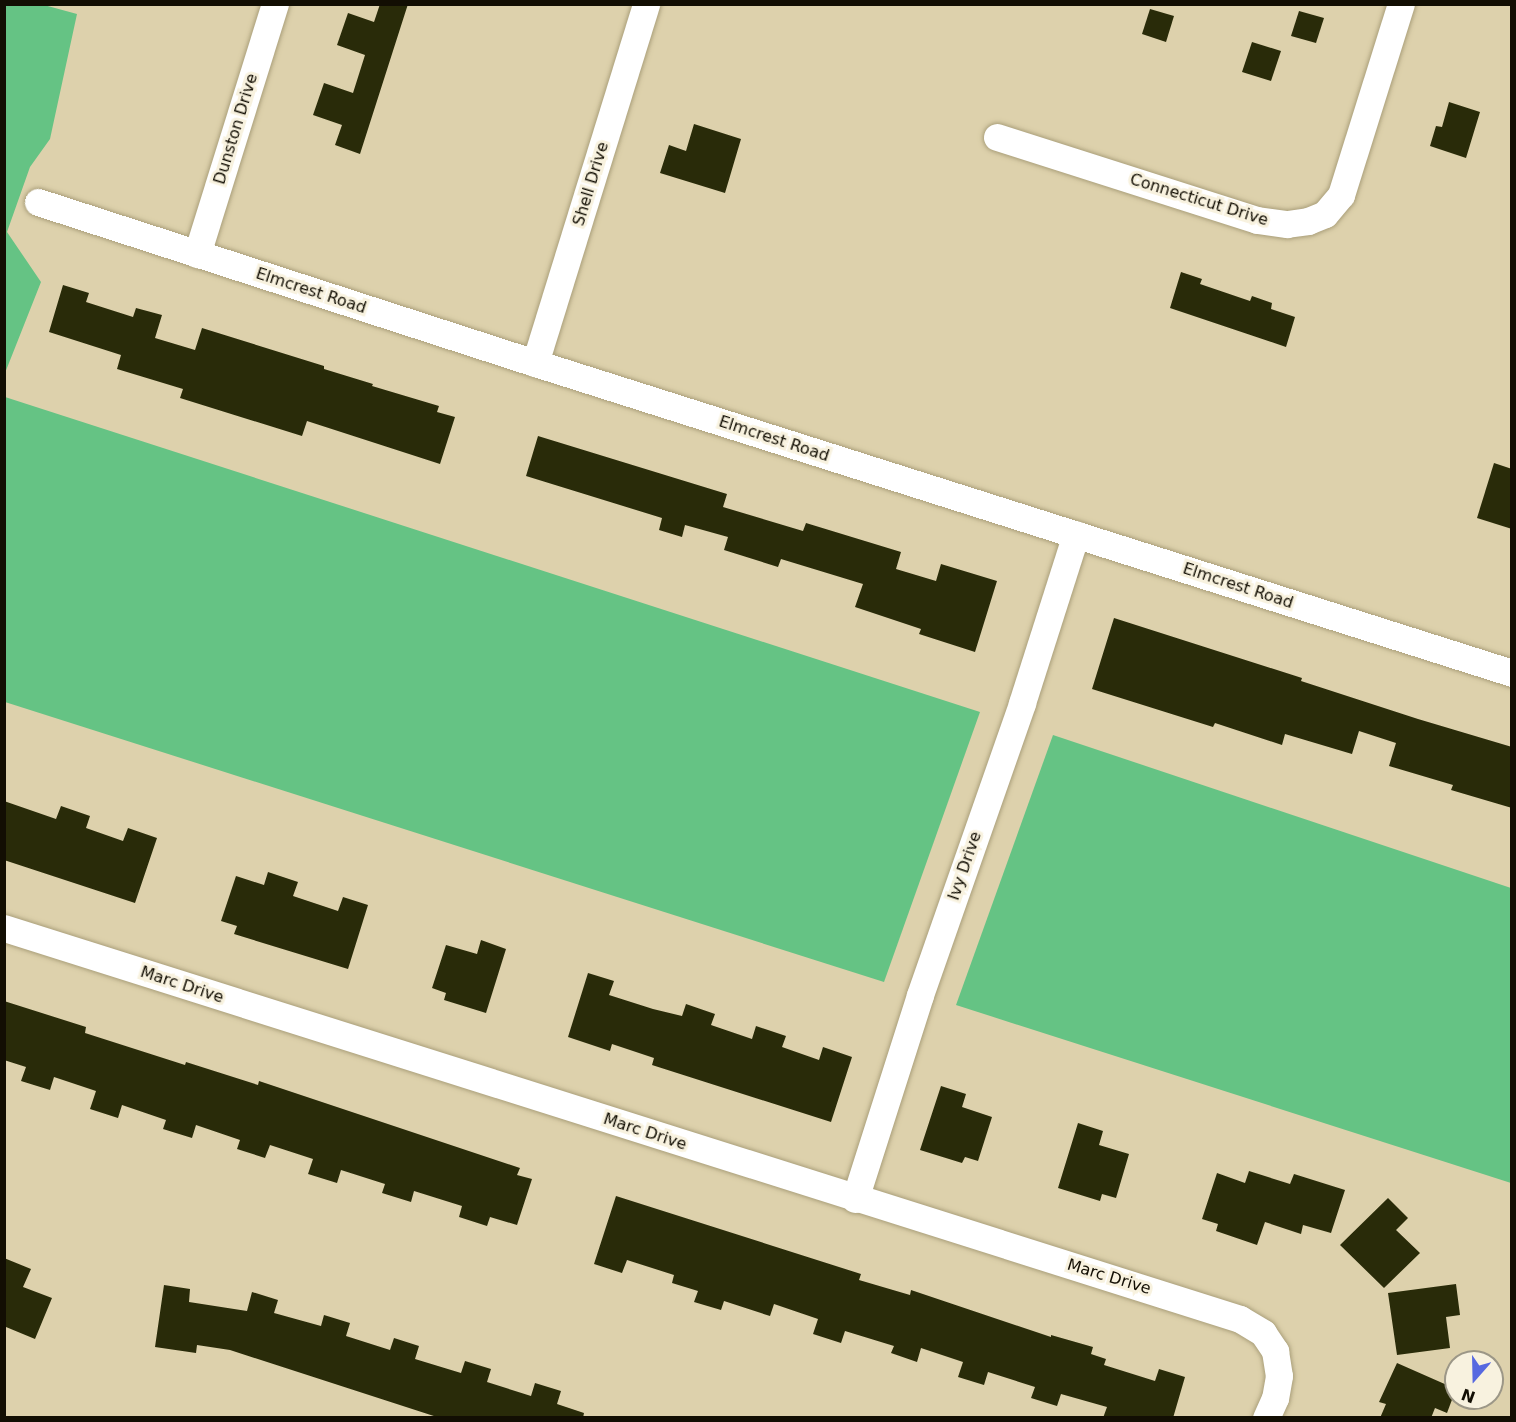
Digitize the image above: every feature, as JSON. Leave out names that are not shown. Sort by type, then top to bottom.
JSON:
[{"type":"street","name":"Dunston Drive","points":[[197,254],[275,4]]},
{"type":"street","name":"Shell Drive","points":[[536,363],[646,4]]},
{"type":"street","name":"Connecticut Drive","points":[[997,137],[1257,220],[1287,224],[1308,221],[1325,214],[1341,195],[1401,4]]},
{"type":"street","name":"Elmcrest Road","points":[[38,202],[1512,673]]},
{"type":"street","name":"Ivy Drive","points":[[855,1199],[920,995],[1022,703],[1076,534]]},
{"type":"street","name":"Marc Drive","points":[[4,928],[1240,1319],[1263,1333],[1275,1351],[1279,1376],[1275,1398],[1266,1418]]},
{"type":"green space","points":[[5,4],[44,5],[77,14],[50,139],[30,167],[7,232],[41,282],[5,373]]},
{"type":"green space","points":[[5,397],[980,712],[884,982],[5,702]]},
{"type":"green space","points":[[1053,735],[1511,888],[1511,1183],[956,1005]]},
{"type":"building","points":[[380,4],[408,4],[360,154],[335,145],[342,125],[313,115],[324,83],[353,93],[365,55],[337,45],[348,13],[374,22]]},
{"type":"building","points":[[1150,9],[1174,16],[1166,42],[1142,34]]},
{"type":"building","points":[[1299,11],[1324,18],[1316,43],[1291,36]]},
{"type":"building","points":[[1252,42],[1281,51],[1271,81],[1242,72]]},
{"type":"building","points":[[1449,102],[1480,112],[1466,158],[1430,146],[1436,126],[1442,127]]},
{"type":"building","points":[[694,124],[741,139],[725,193],[660,173],[669,145],[686,151]]},
{"type":"building","points":[[1181,272],[1202,279],[1200,284],[1250,301],[1252,296],[1272,303],[1271,309],[1295,317],[1286,347],[1170,308]]},
{"type":"building","points":[[63,285],[89,293],[86,302],[133,317],[136,308],[162,315],[155,338],[195,350],[202,328],[324,366],[324,369],[373,384],[372,386],[439,406],[437,412],[455,417],[440,464],[307,421],[302,436],[180,398],[183,389],[117,369],[121,355],[49,332]]},
{"type":"building","points":[[538,436],[727,494],[723,507],[803,531],[806,523],[901,552],[896,569],[936,581],[941,564],[997,581],[975,652],[919,634],[921,629],[855,607],[863,584],[781,559],[778,567],[724,550],[728,537],[685,525],[682,537],[659,530],[662,518],[526,476]]},
{"type":"building","points":[[1494,463],[1512,469],[1512,529],[1477,518]]},
{"type":"building","points":[[1114,618],[1302,678],[1301,681],[1418,719],[1512,747],[1512,808],[1451,790],[1453,785],[1389,766],[1396,743],[1359,731],[1352,754],[1285,734],[1282,745],[1215,723],[1213,727],[1092,689]]},
{"type":"building","points":[[4,801],[56,819],[61,806],[90,816],[86,828],[123,841],[128,828],[157,838],[135,903],[4,860]]},
{"type":"building","points":[[268,872],[298,882],[293,896],[338,911],[343,897],[368,905],[348,969],[234,934],[237,926],[221,921],[236,876],[264,885]]},
{"type":"building","points":[[481,940],[506,949],[486,1013],[444,1000],[446,993],[432,988],[446,945],[477,954]]},
{"type":"building","points":[[588,973],[614,981],[609,995],[653,1009],[682,1016],[686,1004],[715,1014],[711,1025],[752,1039],[756,1026],[786,1036],[782,1047],[819,1060],[823,1047],[852,1057],[831,1122],[652,1065],[654,1058],[612,1044],[610,1051],[568,1037]]},
{"type":"building","points":[[4,1001],[86,1027],[85,1033],[185,1065],[186,1062],[258,1085],[259,1081],[520,1168],[517,1175],[532,1179],[517,1225],[490,1217],[487,1226],[459,1217],[462,1206],[414,1191],[411,1202],[382,1193],[385,1184],[341,1170],[337,1183],[308,1174],[313,1159],[270,1145],[265,1158],[237,1149],[240,1140],[196,1125],[192,1138],[163,1129],[166,1120],[122,1105],[118,1118],[90,1109],[96,1091],[54,1077],[50,1090],[21,1081],[26,1067],[4,1060]]},
{"type":"building","points":[[941,1086],[966,1094],[962,1107],[992,1117],[978,1161],[965,1157],[962,1163],[920,1150]]},
{"type":"building","points":[[1078,1123],[1103,1131],[1099,1145],[1129,1154],[1116,1198],[1102,1194],[1100,1201],[1058,1188]]},
{"type":"building","points":[[1249,1171],[1290,1184],[1294,1174],[1345,1190],[1331,1233],[1303,1225],[1301,1234],[1265,1222],[1257,1245],[1216,1231],[1218,1224],[1202,1219],[1217,1173],[1245,1183]]},
{"type":"building","points":[[616,1196],[861,1274],[859,1280],[910,1295],[911,1290],[1051,1337],[1051,1335],[1093,1347],[1091,1354],[1106,1359],[1104,1365],[1155,1381],[1159,1369],[1185,1377],[1173,1418],[1103,1418],[1107,1407],[1061,1394],[1057,1406],[1031,1398],[1035,1387],[988,1372],[984,1385],[958,1377],[963,1362],[921,1348],[917,1362],[891,1353],[894,1346],[845,1331],[841,1343],[813,1334],[818,1319],[774,1304],[770,1316],[724,1301],[721,1310],[694,1302],[698,1291],[672,1283],[674,1275],[627,1260],[622,1273],[594,1264]]},
{"type":"building","points":[[1388,1198],[1408,1218],[1396,1230],[1420,1253],[1384,1288],[1340,1245]]},
{"type":"building","points":[[4,1258],[31,1269],[23,1287],[52,1298],[35,1339],[6,1327],[4,1331]]},
{"type":"building","points":[[1456,1284],[1460,1315],[1446,1317],[1450,1348],[1397,1355],[1388,1293]]},
{"type":"building","points":[[164,1285],[190,1289],[189,1302],[247,1311],[252,1292],[278,1300],[274,1313],[321,1326],[324,1315],[350,1323],[346,1336],[390,1350],[394,1338],[419,1346],[415,1359],[461,1373],[465,1361],[491,1369],[487,1382],[531,1396],[535,1383],[561,1391],[557,1404],[584,1413],[583,1418],[440,1418],[230,1350],[197,1345],[196,1353],[155,1347]]},
{"type":"building","points":[[1397,1363],[1444,1384],[1444,1410],[1448,1410],[1447,1413],[1435,1408],[1431,1418],[1380,1418],[1386,1404],[1379,1402]]}]
